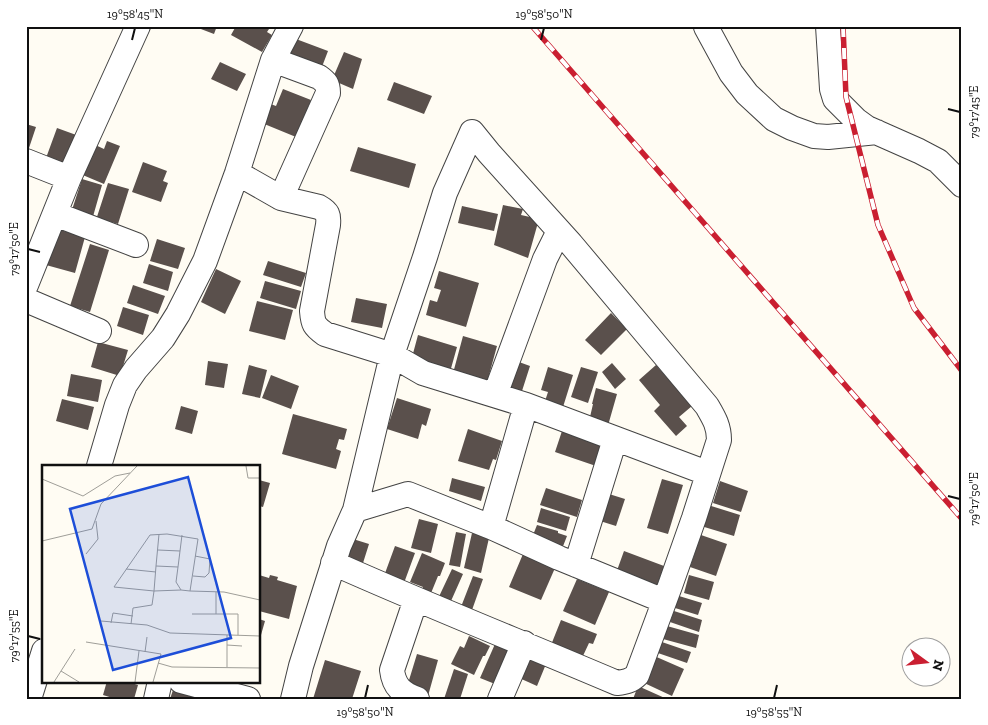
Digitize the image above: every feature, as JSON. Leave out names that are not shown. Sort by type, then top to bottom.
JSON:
[{"type":"street","points":[[26,285],[69,178],[138,26]]},
{"type":"street","points":[[99,465],[125,385],[136,369],[163,338],[178,314],[205,261],[237,174],[272,60],[292,26]]},
{"type":"street","points":[[828,26],[832,89],[836,99],[856,120],[867,128],[919,150],[938,161],[962,185]]},
{"type":"street","points":[[706,27],[731,73],[747,94],[774,118],[792,128],[814,136],[828,137],[877,132]]},
{"type":"street","points":[[272,60],[319,78],[326,82],[328,86],[328,92],[281,198]]},
{"type":"street","points":[[293,699],[301,666],[333,563],[355,510],[392,355],[426,257],[445,193],[472,132],[559,231],[707,406],[713,416],[719,430],[719,440],[694,518],[636,675],[632,680],[626,682],[617,683],[333,563]]},
{"type":"street","points":[[26,161],[69,178]]},
{"type":"street","points":[[237,174],[281,198],[319,207],[325,210],[328,215],[328,225],[312,311],[313,323],[325,334],[392,355],[423,373],[526,405],[707,474]]},
{"type":"street","points":[[55,214],[136,245]]},
{"type":"street","points":[[495,395],[545,259],[559,231]]},
{"type":"street","points":[[26,300],[99,331]]},
{"type":"street","points":[[492,527],[526,405]]},
{"type":"street","points":[[576,565],[615,439]]},
{"type":"street","points":[[355,510],[408,494],[492,527],[576,565],[664,601]]},
{"type":"street","points":[[416,599],[392,670],[393,679],[398,688],[417,699]]},
{"type":"street","points":[[500,699],[524,643]]},
{"type":"street","points":[[29,699],[42,657]]},
{"type":"street","points":[[156,699],[160,682]]},
{"type":"street","points":[[185,682],[248,699]]},
{"type":"building","points":[[193,26],[217,26],[214,34]]},
{"type":"building","points":[[236,26],[271,26],[267,32],[272,35],[262,52],[231,35]]},
{"type":"building","points":[[296,39],[328,51],[320,72],[288,59]]},
{"type":"building","points":[[344,52],[362,59],[353,89],[332,80]]},
{"type":"building","points":[[220,62],[246,74],[237,91],[211,79]]},
{"type":"building","points":[[394,82],[432,96],[424,114],[387,100]]},
{"type":"building","points":[[283,89],[311,100],[296,137],[257,121],[265,102],[276,106]]},
{"type":"building","points":[[26,124],[36,127],[27,154],[26,154]]},
{"type":"building","points":[[57,128],[79,136],[69,166],[46,158]]},
{"type":"building","points":[[107,141],[120,146],[104,184],[78,173],[91,143],[104,149]]},
{"type":"building","points":[[358,147],[416,164],[409,188],[350,171]]},
{"type":"building","points":[[143,162],[167,171],[163,181],[168,183],[161,202],[132,192]]},
{"type":"building","points":[[82,179],[102,185],[92,220],[71,213]]},
{"type":"building","points":[[108,183],[129,189],[118,224],[108,221],[105,230],[94,226]]},
{"type":"building","points":[[503,205],[523,209],[521,215],[539,219],[528,258],[494,245]]},
{"type":"building","points":[[462,206],[498,214],[494,231],[458,223]]},
{"type":"building","points":[[57,229],[85,237],[75,273],[46,265]]},
{"type":"building","points":[[157,239],[185,248],[178,269],[150,261]]},
{"type":"building","points":[[90,244],[109,250],[90,312],[70,306]]},
{"type":"building","points":[[268,261],[306,273],[301,287],[263,275]]},
{"type":"building","points":[[149,264],[173,272],[168,291],[143,283]]},
{"type":"building","points":[[216,269],[241,281],[225,314],[201,302]]},
{"type":"building","points":[[439,271],[479,283],[466,327],[426,315],[430,300],[437,302],[441,290],[434,288]]},
{"type":"building","points":[[265,281],[301,291],[296,309],[260,298]]},
{"type":"building","points":[[133,285],[165,296],[158,314],[127,303]]},
{"type":"building","points":[[356,298],[387,304],[382,328],[351,322]]},
{"type":"building","points":[[257,301],[293,310],[285,340],[249,331]]},
{"type":"building","points":[[123,307],[149,315],[143,335],[117,326]]},
{"type":"building","points":[[611,313],[627,329],[601,355],[585,340]]},
{"type":"building","points":[[418,335],[457,347],[450,372],[411,361]]},
{"type":"building","points":[[463,336],[497,346],[486,386],[452,377]]},
{"type":"building","points":[[98,342],[128,350],[120,376],[91,367]]},
{"type":"building","points":[[208,361],[228,364],[224,388],[205,385]]},
{"type":"building","points":[[519,362],[530,366],[522,391],[505,386]]},
{"type":"building","points":[[612,363],[626,379],[615,389],[602,372]]},
{"type":"building","points":[[249,365],[267,370],[260,398],[242,394]]},
{"type":"building","points":[[656,365],[692,406],[679,417],[687,426],[676,436],[654,411],[660,405],[639,380]]},
{"type":"building","points":[[548,367],[573,375],[563,407],[545,401],[548,392],[541,390]]},
{"type":"building","points":[[581,367],[598,372],[588,403],[571,397]]},
{"type":"building","points":[[71,374],[102,380],[98,402],[67,396]]},
{"type":"building","points":[[271,375],[299,386],[291,409],[262,398]]},
{"type":"building","points":[[596,388],[617,394],[607,429],[590,417]]},
{"type":"building","points":[[397,398],[431,409],[426,426],[422,424],[418,439],[387,429]]},
{"type":"building","points":[[62,399],[94,407],[88,430],[56,421]]},
{"type":"building","points":[[181,406],[198,411],[192,434],[175,429]]},
{"type":"building","points":[[293,414],[347,429],[344,440],[339,439],[336,449],[341,451],[336,469],[282,454]]},
{"type":"building","points":[[468,429],[502,441],[496,460],[493,459],[489,470],[458,461]]},
{"type":"building","points":[[562,431],[603,445],[596,466],[555,452]]},
{"type":"building","points":[[452,478],[485,487],[481,501],[449,491]]},
{"type":"building","points":[[662,479],[683,485],[668,534],[647,528]]},
{"type":"building","points":[[260,480],[270,483],[263,507],[260,506]]},
{"type":"building","points":[[720,481],[748,491],[741,512],[713,503]]},
{"type":"building","points":[[546,488],[582,500],[577,517],[540,505]]},
{"type":"building","points":[[609,494],[625,499],[616,526],[600,521]]},
{"type":"building","points":[[708,505],[740,515],[734,536],[701,526]]},
{"type":"building","points":[[541,508],[570,517],[566,531],[537,522]]},
{"type":"building","points":[[419,519],[438,524],[431,553],[411,548]]},
{"type":"building","points":[[537,525],[558,531],[558,533],[567,536],[560,554],[531,540]]},
{"type":"building","points":[[456,532],[466,534],[460,567],[449,565]]},
{"type":"building","points":[[472,533],[489,538],[481,573],[464,568]]},
{"type":"building","points":[[701,535],[727,544],[716,576],[690,567]]},
{"type":"building","points":[[353,539],[369,544],[363,563],[347,558]]},
{"type":"building","points":[[395,546],[415,553],[404,583],[384,576]]},
{"type":"building","points":[[624,551],[664,566],[655,591],[615,576]]},
{"type":"building","points":[[422,553],[445,563],[429,598],[420,594],[423,587],[410,582]]},
{"type":"building","points":[[523,554],[555,568],[541,600],[509,587]]},
{"type":"building","points":[[452,569],[463,574],[447,610],[435,605]]},
{"type":"building","points":[[260,575],[269,578],[270,575],[278,577],[277,580],[297,586],[289,619],[260,611]]},
{"type":"building","points":[[689,575],[714,582],[709,600],[684,593]]},
{"type":"building","points":[[473,576],[483,579],[472,610],[459,612]]},
{"type":"building","points":[[577,579],[609,592],[595,625],[563,611]]},
{"type":"building","points":[[679,596],[702,603],[698,615],[675,608]]},
{"type":"building","points":[[674,611],[702,620],[699,632],[670,622]]},
{"type":"building","points":[[260,619],[265,621],[260,638]]},
{"type":"building","points":[[561,620],[597,634],[593,644],[589,643],[582,658],[551,645]]},
{"type":"building","points":[[667,626],[699,635],[696,648],[663,639]]},
{"type":"building","points":[[469,636],[490,646],[474,675],[451,664],[460,646],[464,648]]},
{"type":"building","points":[[659,641],[691,652],[687,663],[655,652]]},
{"type":"building","points":[[495,644],[514,652],[500,686],[480,678]]},
{"type":"building","points":[[417,654],[438,660],[428,696],[406,690]]},
{"type":"building","points":[[526,655],[546,664],[537,686],[517,677]]},
{"type":"building","points":[[652,655],[684,669],[672,696],[640,681]]},
{"type":"building","points":[[325,660],[361,671],[352,699],[313,699]]},
{"type":"building","points":[[454,669],[468,674],[460,699],[444,699]]},
{"type":"building","points":[[107,682],[128,682],[138,685],[134,699],[116,699],[103,695]]},
{"type":"building","points":[[638,686],[667,699],[633,699]]},
{"type":"building","points":[[174,687],[213,699],[170,699]]},
{"type":"railway","points":[[532,26],[962,519]]},
{"type":"railway","points":[[843,26],[846,97],[878,225],[914,308],[962,371]]}]
